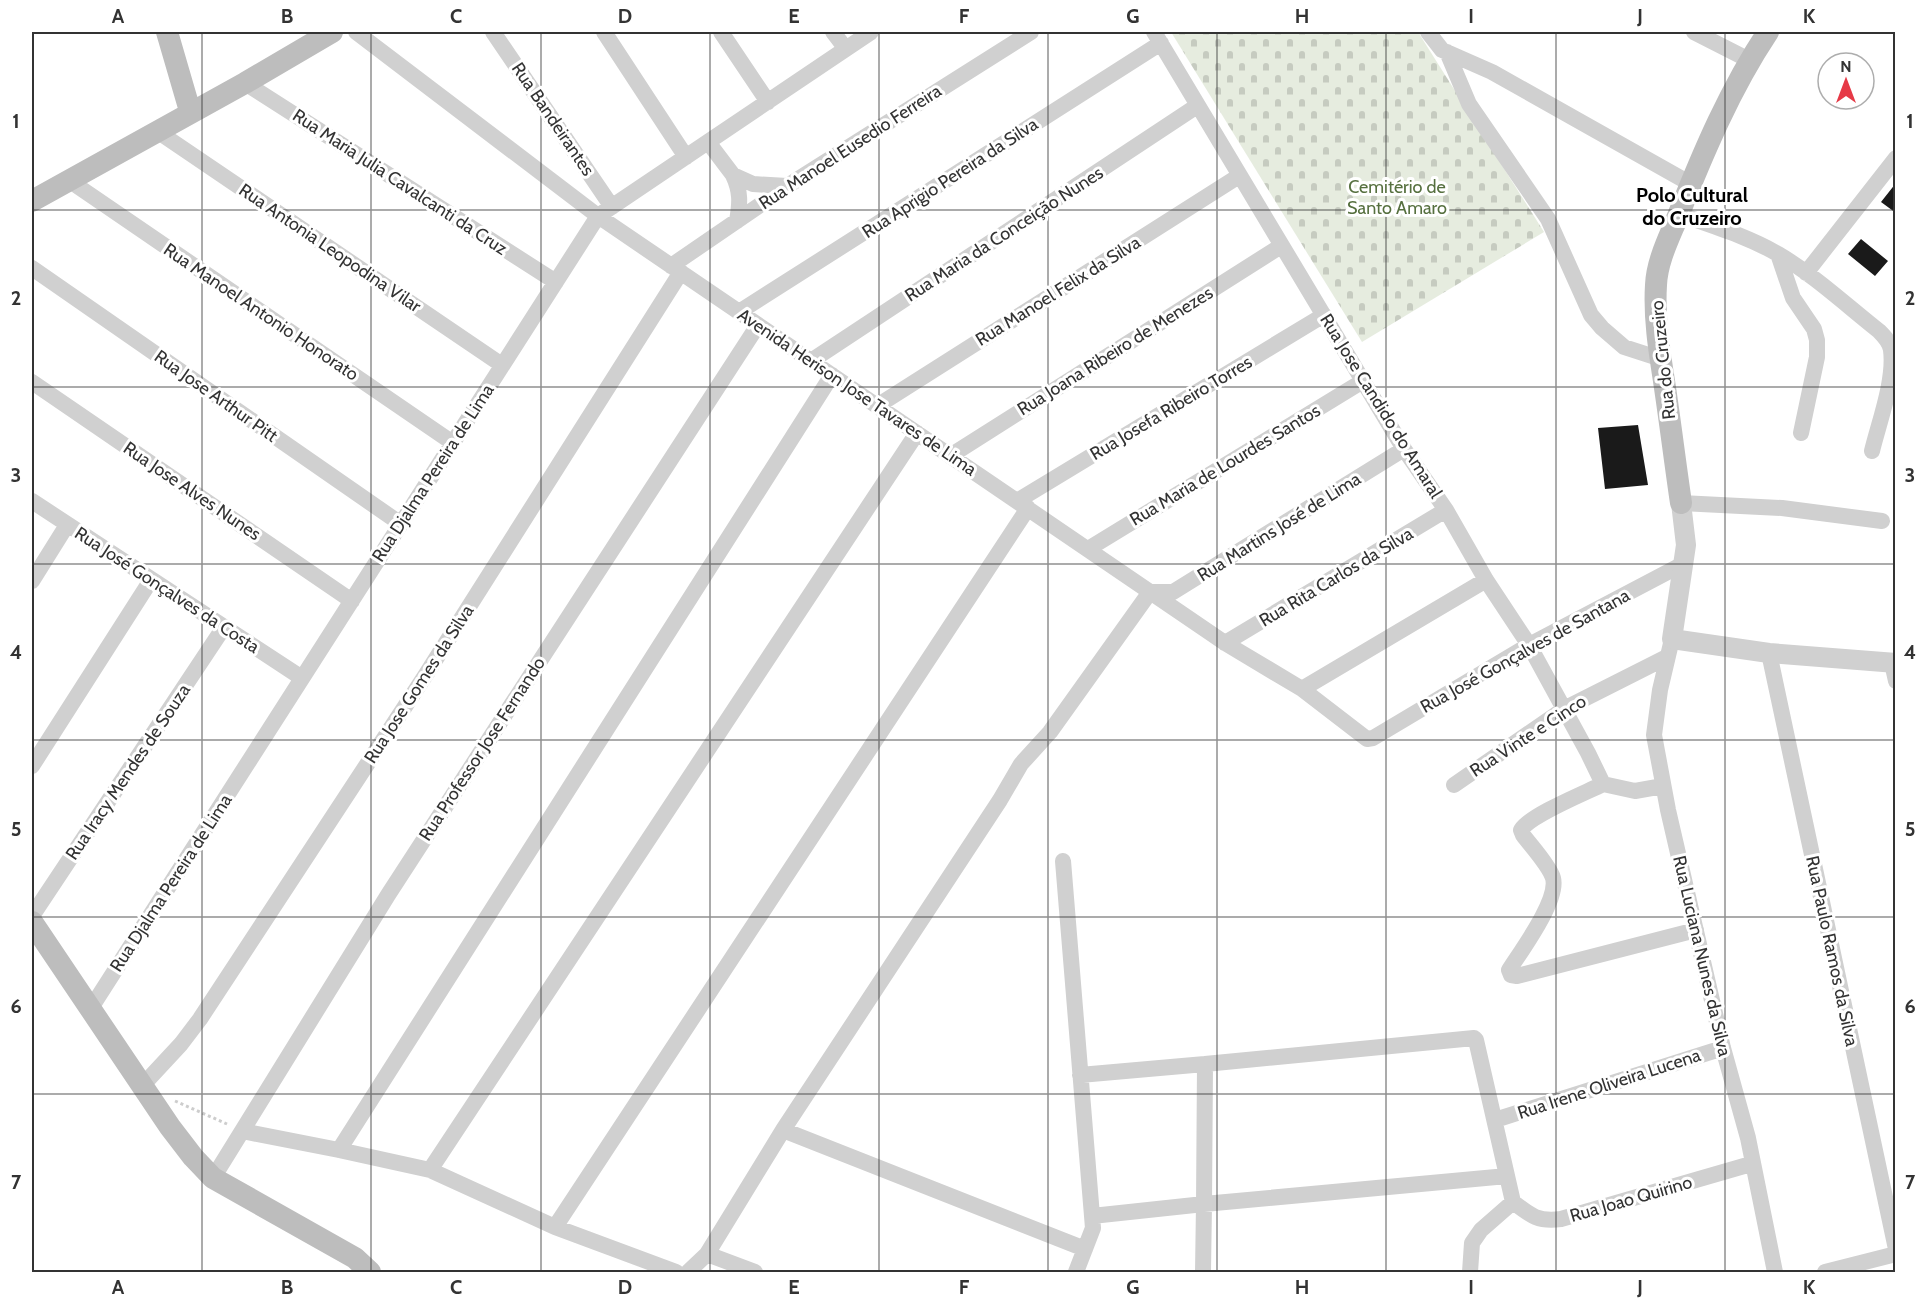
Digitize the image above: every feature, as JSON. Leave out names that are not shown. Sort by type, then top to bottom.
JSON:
[{"type":"main road","points":[[167,32],[190,111]]},
{"type":"main road","points":[[32,201],[332,32]]},
{"type":"main road","name":"Rua do Cruzeiro","points":[[1681,503],[1655,312],[1659,264],[1691,184],[1749,60],[1767,32]]},
{"type":"main road","points":[[32,922],[142,1086],[193,1157],[213,1178],[355,1258],[370,1272]]},
{"type":"street","name":"Avenida Herison Jose Tavares de Lima","points":[[356,32],[605,211],[676,269],[1225,643],[1302,689],[1367,739]]},
{"type":"street","name":"Rua Bandeirantes","points":[[493,32],[605,211]]},
{"type":"street","points":[[604,32],[686,157]]},
{"type":"street","points":[[721,32],[768,102]]},
{"type":"street","points":[[832,32],[846,49]]},
{"type":"street","name":"Rua Djalma Pereira de Lima","points":[[91,1008],[502,365],[605,211],[871,32]]},
{"type":"street","name":"Rua Manoel Eusedio Ferreira","points":[[676,269],[737,220],[1031,32]]},
{"type":"street","points":[[1428,32],[1442,50],[1492,72],[1691,184]]},
{"type":"street","points":[[1694,32],[1749,60]]},
{"type":"street","name":"Rua Jose Candido do Amaral","points":[[1157,37],[1404,449],[1446,510],[1486,580],[1529,645],[1603,784]]},
{"type":"street","name":"Rua Aprigio Pereira da Silva","points":[[739,312],[1157,37]]},
{"type":"street","points":[[1447,52],[1469,104],[1548,219],[1591,315],[1624,347],[1661,359]]},
{"type":"street","name":"Rua Maria Julia Cavalcanti da Cruz","points":[[245,83],[556,282]]},
{"type":"street","name":"Rua Maria da Conceição Nunes","points":[[811,361],[1197,106]]},
{"type":"street","name":"Rua Antonia Leopodina Vilar","points":[[157,131],[502,365]]},
{"type":"street","points":[[708,142],[733,176],[739,189],[741,202],[737,220]]},
{"type":"street","points":[[1806,273],[1896,158]]},
{"type":"street","points":[[733,176],[753,184],[788,186]]},
{"type":"street","name":"Rua Manoel Felix da Silva","points":[[877,406],[1239,176]]},
{"type":"street","name":"Rua Manoel Antonio Honorato","points":[[70,181],[453,442]]},
{"type":"street","points":[[1679,214],[1738,234],[1778,254],[1806,273],[1879,331],[1892,348],[1889,380],[1872,451]]},
{"type":"street","name":"Rua Joana Ribeiro de Menezes","points":[[950,456],[1281,246]]},
{"type":"street","points":[[1778,254],[1793,298],[1814,329],[1817,340],[1816,357],[1801,433]]},
{"type":"street","name":"Rua Jose Arthur Pitt","points":[[32,268],[401,524]]},
{"type":"street","name":"Rua Jose Gomes da Silva","points":[[142,1086],[168,1059],[200,1019],[426,676],[676,269]]},
{"type":"street","name":"Rua Josefa Ribeiro Torres","points":[[1022,504],[1324,315]]},
{"type":"street","name":"Rua Professor Jose Fernando","points":[[213,1178],[388,895],[758,325]]},
{"type":"street","points":[[339,1150],[832,375]]},
{"type":"street","name":"Rua Maria de Lourdes Santos","points":[[1088,549],[1363,381]]},
{"type":"street","name":"Rua Jose Alves Nunes","points":[[32,382],[352,601]]},
{"type":"street","points":[[429,1170],[917,433]]},
{"type":"street","name":"Rua Martins José de Lima","points":[[1150,592],[1173,592],[1404,449]]},
{"type":"street","name":"Rua José Gonçalves da Costa","points":[[32,501],[302,678]]},
{"type":"street","points":[[1681,503],[1782,507],[1882,521]]},
{"type":"street","name":"Rua do Cruzeiro","points":[[1670,648],[1686,545],[1681,503]]},
{"type":"street","points":[[555,1227],[1022,504]]},
{"type":"street","name":"Rua Rita Carlos da Silva","points":[[1225,643],[1446,510]]},
{"type":"street","points":[[32,581],[67,525]]},
{"type":"street","name":"Rua José Gonçalves de Santana","points":[[1367,739],[1373,738],[1529,645],[1683,564]]},
{"type":"street","points":[[32,766],[151,580]]},
{"type":"street","points":[[1302,689],[1486,580]]},
{"type":"street","points":[[688,1272],[707,1254],[783,1130],[1000,800],[1021,764],[1050,732],[1150,592]]},
{"type":"street","name":"Rua Iracy Mendes de Souza","points":[[32,916],[224,627]]},
{"type":"street","points":[[1670,648],[1769,653],[1894,669]]},
{"type":"street","name":"Rua Vinte e Cinco","points":[[1454,784],[1564,709],[1670,648]]},
{"type":"street","name":"Rua Luciana Nunes da Silva","points":[[1670,648],[1660,690],[1654,735],[1663,786],[1723,1048],[1748,1138],[1775,1272]]},
{"type":"street","name":"Rua Paulo Ramos da Silva","points":[[1769,653],[1896,1249]]},
{"type":"street","points":[[1663,786],[1635,791],[1603,784],[1540,815],[1523,826],[1522,835],[1553,877],[1553,891],[1548,906],[1509,970],[1512,975],[1517,976],[1696,930]]},
{"type":"street","points":[[1063,861],[1092,1216],[1092,1228],[1076,1272]]},
{"type":"street","points":[[1080,1075],[1474,1038],[1513,1202],[1481,1230],[1472,1243],[1470,1272]]},
{"type":"street","name":"Rua Irene Oliveira Lucena","points":[[1495,1120],[1723,1048]]},
{"type":"street","points":[[1203,1272],[1205,1064]]},
{"type":"street","points":[[783,1130],[1085,1249]]},
{"type":"street","points":[[242,1131],[429,1170],[555,1227],[676,1272]]},
{"type":"street","name":"Rua Joao Quirino","points":[[1513,1202],[1536,1219],[1547,1221],[1561,1219],[1752,1164]]},
{"type":"street","points":[[1092,1216],[1508,1176]]},
{"type":"street","points":[[707,1254],[754,1272]]},
{"type":"street","points":[[1825,1272],[1896,1254]]},
{"type":"path","points":[[172,1099],[242,1131]]},
{"type":"green space","name":"Cemitério de Santo Amaro","points":[[1171,32],[1418,32],[1544,232],[1362,342]]},
{"type":"building","points":[[1896,183],[1896,213],[1881,202]]},
{"type":"building","points":[[1861,239],[1888,261],[1875,276],[1848,254]]},
{"type":"building","points":[[1638,425],[1648,485],[1605,489],[1598,428]]},
{"type":"district","name":"Polo Cultural do Cruzeiro","points":[[1692,206]]}]
